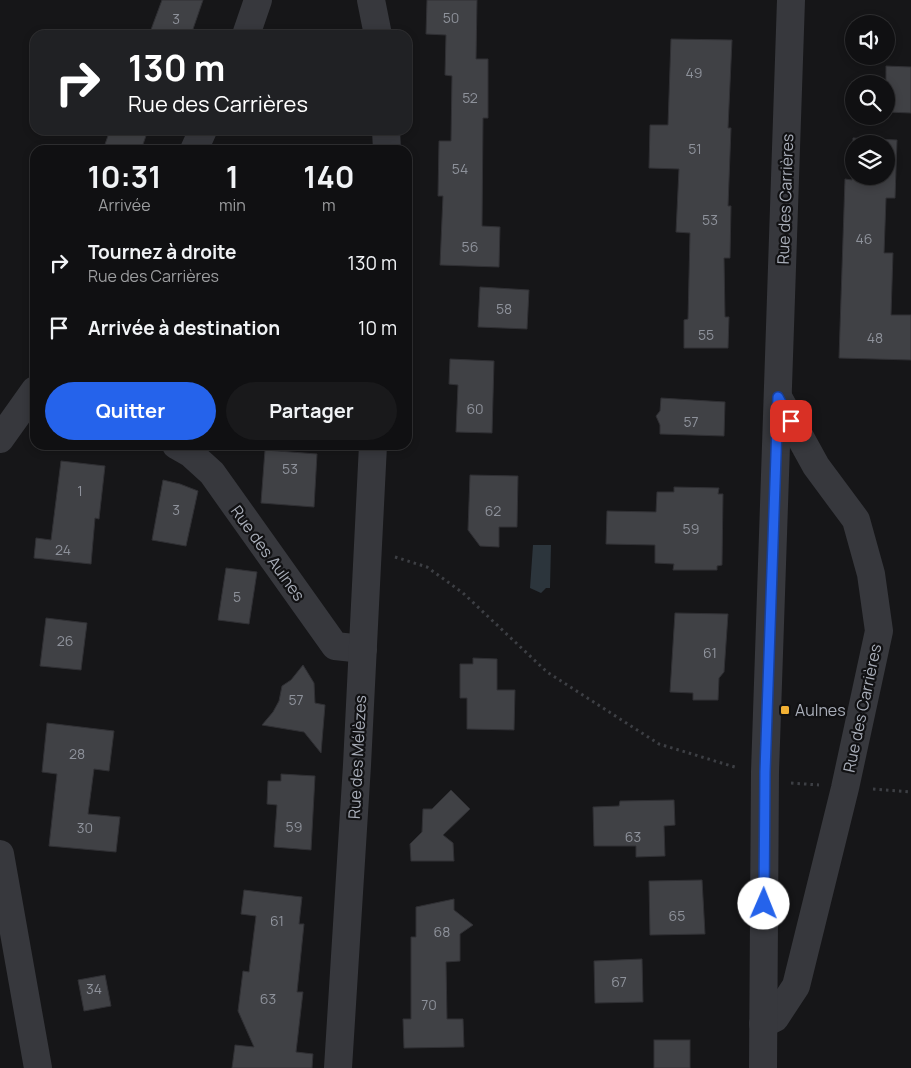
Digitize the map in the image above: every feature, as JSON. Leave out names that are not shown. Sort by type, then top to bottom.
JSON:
[{"type":"street","points":[[248,30],[258,0]]},
{"type":"street","points":[[371,0],[377,30]]},
{"type":"street","name":"Rue des Carrières","points":[[763,1068],[765,772],[791,0]]},
{"type":"street","name":"Rue des Carrières","points":[[763,1024],[775,1018],[796,986],[845,788],[879,631],[871,574],[856,520],[816,466],[778,397]]},
{"type":"street","points":[[17,425],[30,400]]},
{"type":"street","name":"Rue des Aulnes","points":[[184,450],[212,473],[335,646],[363,649]]},
{"type":"street","name":"Rue des Mélèzes","points":[[338,1068],[373,450]]},
{"type":"street","points":[[0,854],[38,1068]]},
{"type":"path","points":[[368,549],[427,567],[463,593],[547,672],[659,744],[741,769],[765,772],[782,782],[911,792]]},
{"type":"shaded area","points":[[533,545],[551,545],[550,588],[546,588],[541,593],[530,588]]},
{"type":"building","points":[[162,0],[203,0],[193,30],[151,30]]},
{"type":"building","points":[[427,0],[477,0],[476,59],[488,59],[488,118],[483,118],[482,226],[500,227],[499,267],[440,265],[443,196],[438,196],[439,141],[451,141],[452,76],[445,75],[446,35],[426,34]]},
{"type":"building","points":[[671,39],[732,40],[728,128],[731,128],[728,206],[731,206],[730,258],[724,258],[725,317],[729,317],[728,348],[684,348],[684,320],[688,319],[690,233],[676,232],[679,169],[649,168],[650,125],[668,125]]},
{"type":"building","points":[[886,66],[911,67],[911,113],[895,112],[895,75],[886,75]]},
{"type":"building","points":[[108,135],[146,135],[143,145],[105,145]]},
{"type":"building","points":[[895,140],[897,140],[895,198],[886,198],[884,253],[893,253],[891,315],[911,315],[911,360],[839,358],[845,179],[845,185],[895,185]]},
{"type":"building","points":[[480,287],[529,290],[527,329],[478,327]]},
{"type":"building","points":[[450,359],[494,361],[492,433],[456,432],[458,385],[449,384]]},
{"type":"building","points":[[661,398],[725,402],[724,436],[660,434],[660,425],[656,416],[660,411]]},
{"type":"building","points":[[265,450],[317,454],[314,507],[261,503]]},
{"type":"building","points":[[61,461],[105,466],[99,519],[95,518],[91,564],[34,558],[36,538],[51,540]]},
{"type":"building","points":[[470,475],[518,476],[517,527],[499,527],[499,547],[480,546],[468,530]]},
{"type":"building","points":[[163,480],[198,491],[186,546],[152,540]]},
{"type":"building","points":[[674,487],[719,488],[718,494],[723,494],[722,565],[717,566],[717,570],[673,570],[674,564],[655,563],[655,545],[606,544],[607,511],[656,512],[657,492],[674,492]]},
{"type":"building","points":[[226,568],[257,572],[249,624],[218,620]]},
{"type":"building","points":[[675,613],[728,614],[724,672],[719,678],[718,700],[693,700],[693,693],[670,692]]},
{"type":"building","points":[[46,618],[87,623],[81,670],[40,666]]},
{"type":"building","points":[[473,658],[497,659],[497,690],[515,690],[514,730],[467,729],[467,698],[460,698],[460,664],[473,664]]},
{"type":"building","points":[[303,665],[314,683],[315,703],[325,705],[321,753],[304,732],[262,725],[279,701],[282,686],[291,680]]},
{"type":"building","points":[[47,723],[114,731],[109,771],[94,769],[88,814],[120,817],[116,852],[49,846],[57,774],[42,772]]},
{"type":"building","points":[[281,774],[315,776],[311,850],[274,847],[277,805],[267,804],[268,781],[281,781]]},
{"type":"building","points":[[451,790],[470,809],[443,835],[453,843],[454,861],[411,861],[410,844],[422,832],[423,809],[432,809]]},
{"type":"building","points":[[674,800],[675,825],[664,826],[665,856],[636,857],[636,846],[594,846],[593,807],[619,806],[620,801]]},
{"type":"building","points":[[702,880],[705,934],[650,935],[649,881]]},
{"type":"building","points":[[244,890],[302,897],[299,924],[304,924],[297,992],[303,992],[296,1052],[313,1054],[312,1068],[232,1068],[235,1045],[254,1047],[238,1011],[243,971],[249,972],[256,916],[241,914]]},
{"type":"building","points":[[454,899],[454,910],[473,925],[460,934],[460,961],[446,962],[447,1019],[463,1019],[464,1047],[404,1048],[403,1019],[411,1019],[411,937],[416,937],[416,907]]},
{"type":"building","points":[[642,959],[643,1002],[595,1003],[594,961]]},
{"type":"building","points":[[105,975],[111,1006],[84,1011],[78,980]]},
{"type":"building","points":[[654,1040],[690,1040],[690,1068],[654,1068]]},
{"type":"place","name":"Aulnes","points":[[785,710]]},
{"type":"route","points":[[764,904],[765,772],[778,397],[791,421]]}]
